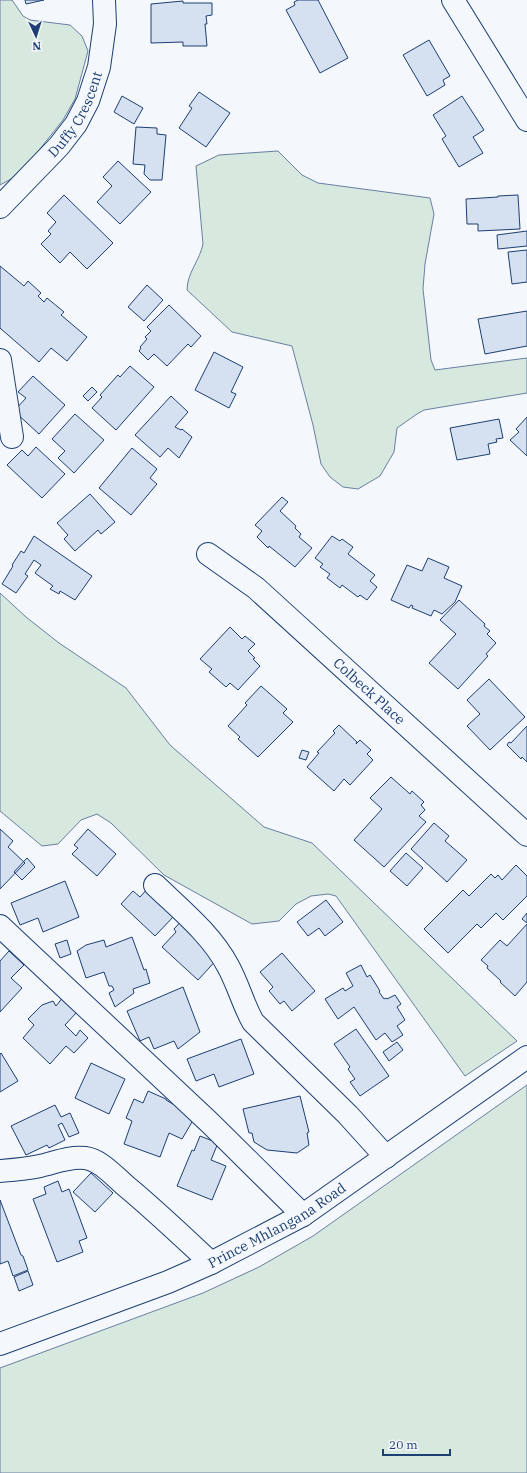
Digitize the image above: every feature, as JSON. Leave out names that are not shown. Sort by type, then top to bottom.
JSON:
[{"type":"street","name":"Duffy Crescent","points":[[0,207],[59,146],[76,124],[88,101],[99,67],[105,24],[104,0]]},
{"type":"street","points":[[453,0],[527,120]]},
{"type":"street","points":[[0,360],[12,437]]},
{"type":"street","name":"Colbeck Place","points":[[208,554],[256,588],[527,835]]},
{"type":"street","points":[[155,885],[201,929],[219,952],[228,967],[253,1022],[348,1115],[386,1157]]},
{"type":"street","points":[[0,926],[210,1123],[303,1215]]},
{"type":"street","name":"Prince Mhlangana Road","points":[[0,1344],[168,1282],[211,1263],[303,1215],[527,1057]]},
{"type":"street","points":[[0,1171],[39,1166],[70,1159],[80,1158],[92,1160],[105,1168],[148,1205],[211,1263]]},
{"type":"shaded area","points":[[0,0],[12,0],[23,16],[30,20],[70,25],[82,36],[88,51],[75,99],[63,120],[20,174],[0,185]]},
{"type":"shaded area","points":[[278,151],[302,175],[318,183],[430,198],[434,214],[425,264],[423,289],[431,360],[435,370],[527,358],[527,393],[424,410],[397,428],[394,452],[380,476],[358,489],[343,487],[330,477],[321,464],[313,425],[292,346],[232,332],[187,290],[191,272],[203,244],[196,166],[219,155]]},
{"type":"shaded area","points":[[0,593],[26,617],[59,643],[126,688],[170,745],[264,827],[312,843],[517,1041],[465,1076],[336,896],[328,894],[311,896],[296,904],[279,921],[252,924],[164,875],[111,823],[97,814],[81,820],[58,844],[42,846],[0,811]]},
{"type":"shaded area","points":[[527,1085],[527,1473],[0,1473],[0,1368],[203,1293],[259,1267],[313,1236]]},
{"type":"building","points":[[25,0],[44,0],[26,4]]},
{"type":"building","points":[[298,0],[318,0],[348,58],[320,73],[286,10],[295,5],[294,2]]},
{"type":"building","points":[[183,1],[183,3],[212,3],[212,15],[206,16],[207,24],[205,24],[207,46],[183,46],[183,42],[151,43],[151,4]]},
{"type":"building","points":[[429,40],[450,76],[443,80],[445,85],[427,96],[403,55]]},
{"type":"building","points":[[199,92],[230,113],[206,147],[179,128],[192,108],[189,106]]},
{"type":"building","points":[[122,96],[143,108],[134,124],[114,112]]},
{"type":"building","points":[[462,96],[484,130],[473,137],[483,153],[459,167],[442,139],[446,136],[433,115]]},
{"type":"building","points":[[136,127],[157,128],[157,134],[166,135],[162,180],[150,180],[144,174],[145,165],[133,164]]},
{"type":"building","points":[[118,161],[151,192],[120,224],[97,202],[112,186],[103,177]]},
{"type":"building","points":[[64,195],[113,243],[87,269],[70,252],[60,263],[41,244],[51,234],[48,231],[56,222],[47,213]]},
{"type":"building","points":[[518,195],[520,229],[478,231],[478,224],[467,224],[466,199]]},
{"type":"building","points":[[527,231],[527,246],[498,249],[497,235]]},
{"type":"building","points":[[527,250],[527,282],[512,284],[508,252]]},
{"type":"building","points":[[0,266],[24,286],[28,281],[41,293],[38,296],[44,302],[47,298],[64,312],[61,315],[87,337],[67,361],[51,348],[39,362],[0,328]]},
{"type":"building","points":[[147,285],[163,300],[144,321],[128,307]]},
{"type":"building","points":[[169,305],[201,336],[191,347],[188,344],[167,366],[154,354],[148,360],[139,351],[141,348],[140,347],[147,339],[145,337],[151,331],[147,327]]},
{"type":"building","points":[[527,311],[527,346],[485,354],[478,319]]},
{"type":"building","points":[[214,352],[243,367],[231,392],[236,394],[229,408],[195,390]]},
{"type":"building","points":[[130,366],[154,387],[116,430],[92,408],[102,397],[100,395],[118,375],[120,377]]},
{"type":"building","points":[[33,376],[65,405],[39,434],[14,411],[26,398],[18,392]]},
{"type":"building","points":[[92,387],[97,392],[88,401],[83,396]]},
{"type":"building","points":[[171,396],[188,412],[175,427],[181,430],[182,429],[192,437],[179,458],[168,448],[160,457],[135,435]]},
{"type":"building","points":[[75,414],[104,440],[74,473],[58,458],[65,451],[52,439]]},
{"type":"building","points":[[527,417],[527,456],[510,440],[519,432],[516,429]]},
{"type":"building","points":[[499,419],[503,438],[496,439],[497,442],[488,444],[490,454],[457,460],[450,428]]},
{"type":"building","points":[[36,447],[65,474],[42,498],[7,465],[22,450],[28,456]]},
{"type":"building","points":[[132,448],[157,469],[150,478],[157,484],[131,515],[99,488]]},
{"type":"building","points":[[90,494],[115,522],[101,534],[98,530],[75,551],[64,539],[68,535],[57,523]]},
{"type":"building","points":[[282,497],[288,502],[280,511],[296,526],[295,528],[301,534],[299,537],[312,548],[295,567],[269,546],[268,548],[257,537],[262,531],[255,525]]},
{"type":"building","points":[[34,536],[92,576],[75,600],[60,591],[59,594],[50,589],[53,586],[35,573],[41,565],[34,560],[25,574],[28,576],[16,593],[2,584],[21,551],[24,553]]},
{"type":"building","points":[[332,536],[340,541],[342,539],[353,547],[348,554],[375,575],[370,581],[377,587],[367,600],[360,595],[358,597],[342,585],[340,588],[327,578],[330,574],[320,567],[323,564],[315,558]]},
{"type":"building","points":[[428,558],[449,567],[444,578],[462,586],[455,602],[442,614],[434,610],[431,616],[412,608],[413,606],[411,605],[409,608],[391,600],[407,565],[422,571]]},
{"type":"building","points":[[459,600],[485,624],[484,626],[490,631],[487,634],[496,643],[486,654],[488,656],[458,689],[429,663],[456,634],[440,620]]},
{"type":"building","points":[[230,627],[242,639],[245,636],[255,644],[248,651],[260,666],[238,690],[230,683],[226,687],[209,672],[212,669],[200,659]]},
{"type":"building","points":[[489,679],[525,717],[490,750],[467,726],[480,714],[467,700]]},
{"type":"building","points":[[261,686],[287,709],[283,713],[293,722],[258,757],[238,739],[240,737],[228,726],[247,705],[245,703]]},
{"type":"building","points":[[339,725],[357,742],[356,744],[360,740],[371,750],[367,754],[373,760],[350,785],[344,779],[334,791],[307,767],[319,753],[317,752],[335,733],[333,731]]},
{"type":"building","points":[[527,726],[527,762],[522,757],[521,759],[507,745],[509,742],[511,743]]},
{"type":"building","points":[[302,750],[309,752],[306,760],[299,758]]},
{"type":"building","points":[[391,777],[410,794],[412,791],[424,802],[421,805],[425,810],[419,816],[426,822],[384,867],[354,840],[382,809],[370,798]]},
{"type":"building","points":[[434,823],[449,836],[445,841],[467,860],[447,882],[411,849]]},
{"type":"building","points":[[0,829],[13,841],[8,847],[25,863],[0,889]]},
{"type":"building","points":[[88,829],[116,854],[97,876],[72,854],[78,848],[74,845]]},
{"type":"building","points":[[406,853],[423,868],[407,886],[390,871]]},
{"type":"building","points":[[27,858],[35,867],[22,880],[14,872]]},
{"type":"building","points":[[516,865],[527,876],[527,896],[503,920],[496,913],[481,928],[477,924],[448,953],[424,929],[463,890],[469,896],[491,874],[495,878],[498,875],[502,880]]},
{"type":"building","points":[[65,881],[79,917],[43,932],[38,918],[20,925],[11,903]]},
{"type":"building","points":[[149,887],[175,915],[155,936],[121,904],[133,891],[140,897]]},
{"type":"building","points":[[326,900],[343,922],[325,936],[319,928],[308,936],[297,922]]},
{"type":"building","points":[[527,913],[527,923],[522,919]]},
{"type":"building","points":[[184,918],[220,956],[198,980],[162,947],[176,932],[174,929]]},
{"type":"building","points":[[527,924],[527,982],[515,996],[500,982],[501,981],[481,960],[500,940],[507,946]]},
{"type":"building","points":[[132,937],[144,970],[146,969],[150,983],[133,989],[134,993],[115,1007],[109,993],[114,990],[112,986],[109,986],[104,972],[86,978],[77,951],[86,945],[104,940],[106,947]]},
{"type":"building","points":[[67,940],[71,954],[60,958],[55,944]]},
{"type":"building","points":[[9,951],[24,965],[11,978],[22,988],[0,1012],[0,961]]},
{"type":"building","points":[[282,953],[315,991],[292,1011],[284,1001],[280,1004],[269,991],[273,987],[260,972]]},
{"type":"building","points":[[361,965],[367,977],[370,975],[384,999],[395,995],[401,1004],[397,1007],[405,1020],[397,1026],[403,1035],[392,1042],[385,1033],[376,1040],[354,1007],[338,1019],[325,999],[343,988],[345,991],[353,986],[346,973]]},
{"type":"building","points":[[183,987],[200,1032],[178,1049],[174,1041],[154,1049],[149,1037],[140,1041],[127,1011]]},
{"type":"building","points":[[63,997],[77,1012],[65,1025],[76,1036],[80,1030],[88,1038],[74,1053],[66,1046],[50,1064],[23,1038],[34,1025],[28,1019],[42,1005],[53,1001],[56,1006]]},
{"type":"building","points":[[356,1029],[389,1076],[360,1096],[350,1082],[355,1079],[348,1069],[350,1067],[334,1044]]},
{"type":"building","points":[[241,1039],[254,1074],[219,1087],[214,1074],[196,1081],[187,1059]]},
{"type":"building","points":[[397,1042],[403,1050],[389,1061],[383,1052]]},
{"type":"building","points":[[1,1053],[18,1081],[0,1092],[0,1054]]},
{"type":"building","points":[[91,1063],[125,1079],[109,1114],[75,1098]]},
{"type":"building","points":[[148,1091],[166,1099],[178,1107],[192,1122],[182,1139],[169,1133],[160,1157],[124,1144],[132,1121],[126,1118],[134,1099],[143,1103]]},
{"type":"building","points":[[300,1096],[309,1132],[307,1133],[309,1145],[297,1153],[267,1150],[254,1142],[252,1133],[249,1133],[243,1109]]},
{"type":"building","points":[[55,1105],[61,1117],[70,1113],[79,1133],[69,1137],[62,1123],[58,1125],[65,1140],[49,1148],[47,1145],[26,1155],[11,1126]]},
{"type":"building","points":[[200,1136],[218,1143],[211,1160],[226,1166],[212,1200],[177,1186],[192,1150],[194,1151]]},
{"type":"building","points":[[91,1173],[113,1193],[95,1212],[73,1192]]},
{"type":"building","points":[[58,1181],[62,1192],[69,1189],[87,1238],[79,1241],[83,1252],[57,1262],[33,1199],[46,1194],[44,1187]]},
{"type":"building","points":[[0,1200],[28,1270],[13,1276],[8,1261],[0,1264]]},
{"type":"building","points":[[28,1271],[33,1285],[19,1291],[14,1277]]}]
